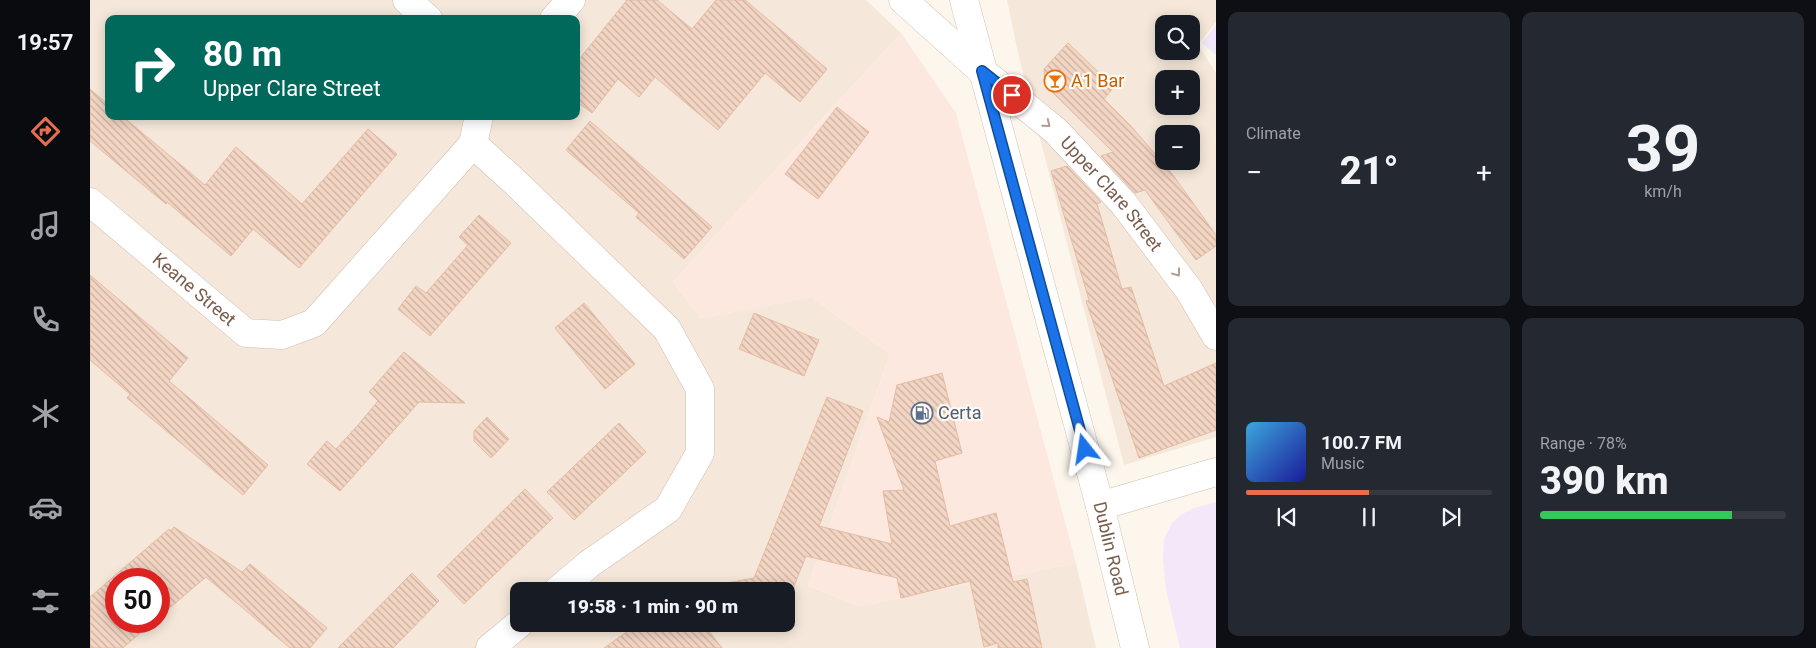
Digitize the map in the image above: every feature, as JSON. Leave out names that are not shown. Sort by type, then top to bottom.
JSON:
[{"type":"street","points":[[407,0],[424,15]]},
{"type":"street","points":[[558,15],[571,0]]},
{"type":"street","name":"Upper Clare Street","points":[[902,0],[982,71],[1056,131],[1124,204],[1189,290],[1216,336]]},
{"type":"street","name":"Dublin Road","points":[[964,0],[1100,506],[1135,648]]},
{"type":"street","points":[[478,120],[473,144],[667,329],[700,389],[700,453],[668,509],[589,564],[568,582]]},
{"type":"street","name":"Keane Street","points":[[90,202],[246,333],[282,335],[314,323],[473,144]]},
{"type":"street","points":[[1100,506],[1216,472]]},
{"type":"street","points":[[490,648],[510,631]]},
{"type":"shaded area","points":[[90,0],[866,0],[901,33],[673,282],[701,318],[811,297],[890,354],[808,586],[860,606],[1076,563],[1096,648],[90,648]]},
{"type":"shaded area","points":[[1007,0],[1216,0],[1216,22],[1200,42],[1200,15],[1155,15],[1155,60],[1200,60],[1200,48],[1216,73],[1216,437],[1124,465],[1018,53]]},
{"type":"shaded area","points":[[1216,25],[1216,55],[1202,43]]},
{"type":"shaded area","points":[[901,33],[956,113],[1076,563],[860,606],[808,586],[890,354],[811,297],[701,318],[673,282]]},
{"type":"shaded area","points":[[1216,502],[1216,648],[1180,648],[1166,589],[1163,560],[1164,539],[1172,523],[1182,514],[1194,508]]},
{"type":"building","points":[[627,0],[657,0],[692,29],[716,0],[745,0],[827,69],[800,102],[765,73],[718,130],[655,77],[639,97],[618,79],[592,113],[580,104],[580,58]]},
{"type":"building","points":[[1068,43],[1114,87],[1104,99],[1155,154],[1155,170],[1169,170],[1173,175],[1216,235],[1216,246],[1196,260],[1145,190],[1135,193],[1101,156],[1113,152],[1045,85],[1044,69]]},
{"type":"building","points":[[90,89],[105,102],[105,120],[127,120],[205,185],[236,147],[302,204],[368,129],[397,154],[299,268],[253,229],[231,256],[90,141]]},
{"type":"building","points":[[837,107],[869,132],[818,199],[785,174]]},
{"type":"building","points":[[590,121],[712,227],[684,259],[636,217],[639,213],[566,150]]},
{"type":"building","points":[[1067,166],[1101,202],[1097,204],[1122,289],[1131,287],[1164,386],[1216,363],[1216,430],[1139,458],[1086,301],[1089,300],[1051,171]]},
{"type":"building","points":[[479,215],[511,243],[430,336],[398,309],[416,286],[426,293],[468,245],[459,237]]},
{"type":"building","points":[[90,275],[188,358],[169,381],[268,465],[243,495],[127,398],[130,394],[90,360]]},
{"type":"building","points":[[584,303],[635,364],[605,389],[555,328]]},
{"type":"building","points":[[754,313],[819,340],[804,376],[739,349]]},
{"type":"building","points":[[404,352],[465,403],[419,402],[340,491],[307,464],[327,441],[336,449],[358,425],[378,401],[369,392]]},
{"type":"building","points":[[942,373],[962,453],[935,461],[950,526],[996,513],[1013,582],[1027,579],[1042,648],[998,648],[998,643],[984,647],[970,581],[901,598],[897,578],[806,556],[795,584],[732,582],[754,578],[827,397],[863,411],[819,526],[892,544],[883,491],[904,490],[877,417],[889,422],[897,385]]},
{"type":"building","points":[[487,417],[509,439],[491,458],[474,441],[474,431]]},
{"type":"building","points":[[619,423],[646,452],[574,520],[547,492]]},
{"type":"building","points":[[525,489],[553,518],[464,604],[437,576]]},
{"type":"building","points":[[174,527],[242,572],[250,564],[327,628],[310,648],[290,648],[206,577],[170,608],[170,568],[124,568],[169,529],[171,531]]},
{"type":"building","points":[[412,573],[439,601],[393,648],[338,648]]},
{"type":"building","points":[[105,584],[105,633],[140,633],[123,648],[90,648],[90,597]]},
{"type":"building","points":[[627,632],[710,632],[722,648],[604,648]]},
{"type":"place","name":"A1 Bar","points":[[1055,81]]},
{"type":"place","name":"Certa","points":[[922,413]]},
{"type":"route","points":[[1012,95],[982,71],[1085,449]]}]
